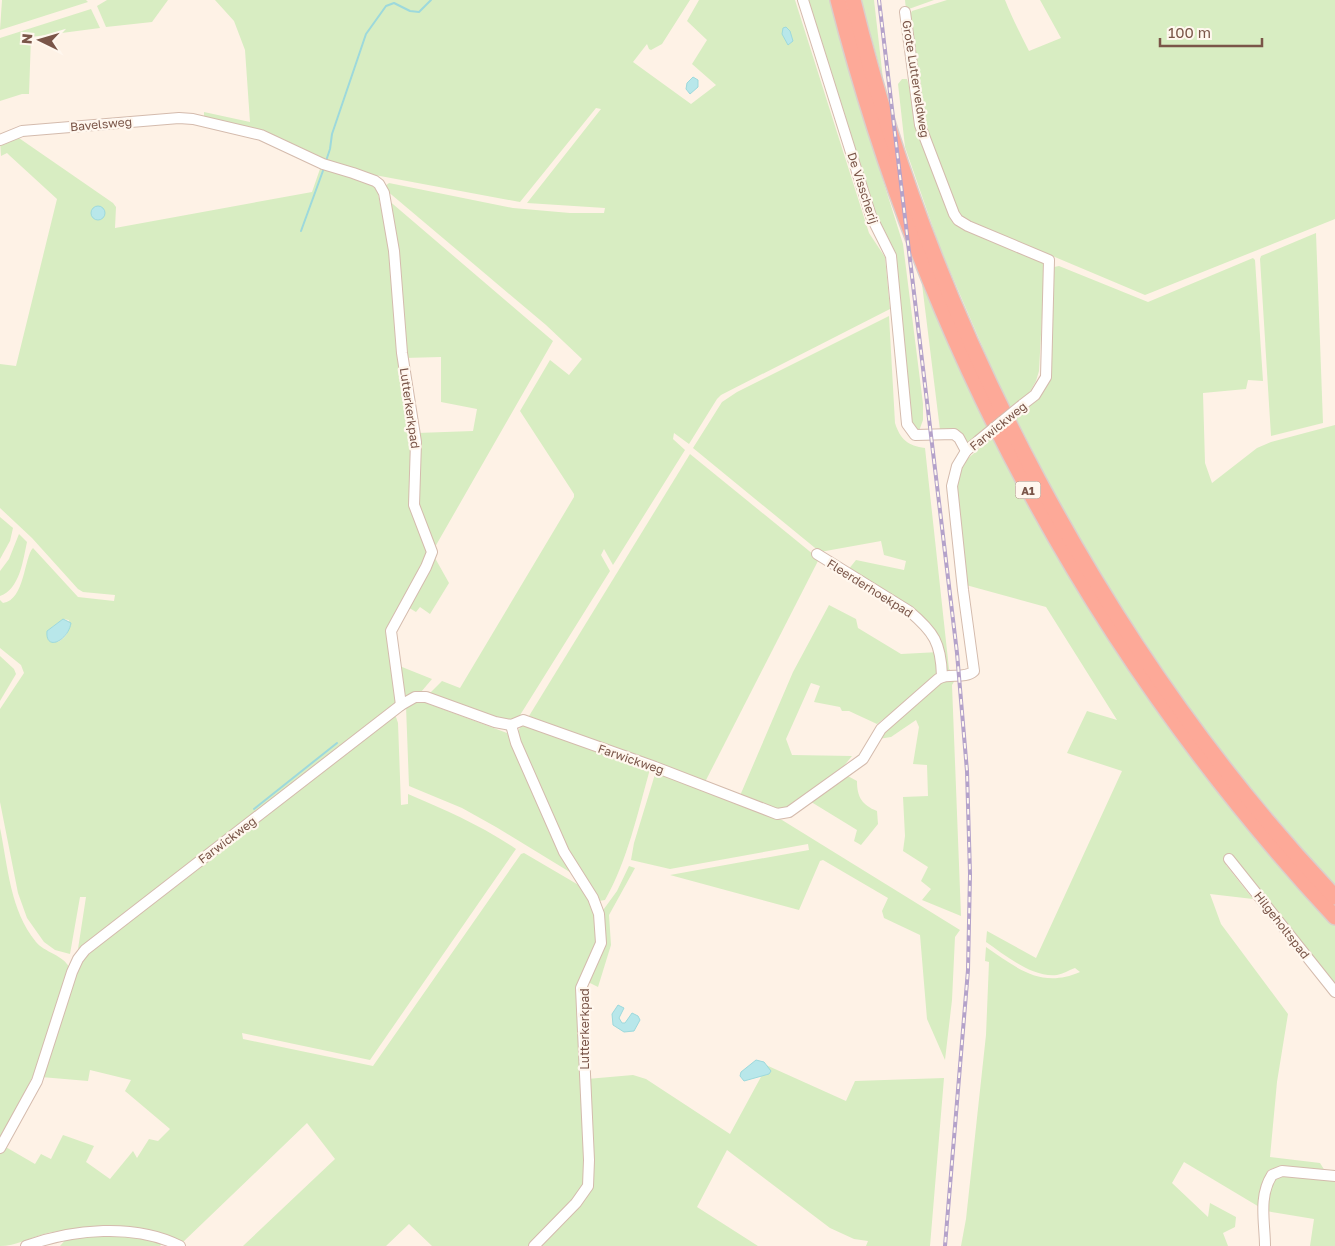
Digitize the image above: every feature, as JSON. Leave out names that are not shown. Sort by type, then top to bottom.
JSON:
[{"type":"highway","name":"A1","points":[[838,0],[871,120],[909,230],[965,364],[997,433],[1072,568],[1152,691],[1230,797],[1335,917]]},
{"type":"highway","name":"A1","points":[[853,0],[879,98],[922,223],[1014,436],[1082,559],[1158,676],[1256,806],[1335,897]]},
{"type":"street","name":"De Visscherij","points":[[803,0],[871,216],[891,256],[907,424],[916,435],[954,434],[959,438],[966,451]]},
{"type":"street","name":"Grote Lutterveldweg","points":[[905,12],[920,125],[954,214],[958,220],[968,226],[1049,260]]},
{"type":"street","name":"Bavelsweg","points":[[0,140],[22,131],[179,118],[261,135],[323,164],[375,181],[383,189]]},
{"type":"street","name":"Lutterkerkpad","points":[[383,189],[394,251],[402,353],[416,442],[414,505],[432,552],[426,567],[391,631],[401,705]]},
{"type":"street","name":"Farwickweg","points":[[0,1148],[37,1081],[72,972],[85,950],[401,705],[415,697],[426,697],[496,722],[511,725],[523,720],[655,767],[773,813],[783,815],[863,759],[881,729],[942,676],[969,675],[975,668],[963,590],[952,493],[954,474],[966,451],[1035,395],[1046,378],[1049,260]]},
{"type":"street","name":"Fleerderhoekpad","points":[[817,554],[909,611],[923,622],[937,640],[942,676]]},
{"type":"street","name":"Lutterkerkpad","points":[[511,725],[516,744],[564,852],[593,898],[599,914],[601,943],[581,988],[589,1160],[588,1186],[576,1203],[534,1246]]},
{"type":"street","name":"Hilgeholtspad","points":[[1229,859],[1335,992]]},
{"type":"street","points":[[1266,1246],[1263,1218],[1264,1194],[1272,1175],[1282,1171],[1335,1176]]},
{"type":"street","points":[[26,1246],[59,1236],[121,1232],[151,1235],[180,1246]]},
{"type":"green space","points":[[2,0],[86,0],[88,2],[0,30]]},
{"type":"green space","points":[[107,0],[168,0],[152,22],[106,27],[97,6]]},
{"type":"green space","points":[[215,0],[690,0],[662,44],[651,50],[647,44],[633,62],[691,104],[716,85],[692,64],[707,40],[687,21],[699,0],[795,0],[869,233],[885,257],[890,309],[721,395],[689,444],[674,433],[673,439],[685,450],[613,565],[604,549],[601,555],[610,571],[512,728],[430,693],[442,681],[460,688],[574,497],[574,494],[520,411],[550,360],[569,375],[582,359],[546,325],[386,190],[385,186],[389,183],[513,208],[570,213],[604,213],[605,208],[527,203],[601,109],[596,108],[520,202],[364,173],[323,161],[269,133],[204,119],[204,112],[250,122],[245,50],[234,21]]},
{"type":"green space","points":[[805,0],[832,0],[866,126],[903,244],[923,404],[923,420],[919,431],[909,418],[895,260],[875,219]]},
{"type":"green space","points":[[861,0],[874,0],[883,79]]},
{"type":"green space","points":[[905,0],[934,0],[906,10]]},
{"type":"green space","points":[[947,0],[1005,0],[1029,51],[1061,38],[1040,0],[1335,0],[1335,219],[1145,295],[960,217],[926,137],[909,17],[912,11]]},
{"type":"green space","points":[[91,9],[100,28],[31,37],[29,94],[22,94],[0,101],[0,38]]},
{"type":"green space","points":[[902,79],[907,79],[920,140],[952,218],[1045,260],[1039,371],[1027,397],[1043,390],[1054,267],[1059,266],[1148,302],[1253,258],[1255,260],[1263,381],[1248,380],[1246,389],[1203,393],[1205,463],[1212,483],[1257,448],[1271,442],[1335,425],[1335,887],[1233,767],[1184,701],[1103,580],[1062,509],[998,383],[940,248],[905,147],[898,84]]},
{"type":"green space","points":[[16,136],[113,203],[116,207],[115,228],[312,192],[321,166],[362,178],[377,189],[388,241],[397,353],[412,446],[411,485],[428,547],[428,557],[389,624],[398,703],[78,949],[86,897],[80,897],[70,954],[55,950],[44,942],[27,918],[18,893],[0,802],[0,709],[24,673],[21,665],[0,648],[0,600],[3,603],[10,600],[16,594],[33,548],[78,597],[114,601],[115,595],[83,592],[78,589],[32,538],[0,508],[0,364],[16,366],[57,199],[7,153],[1,156],[0,141]],"holes":[[[63,619],[69,620],[67,633],[58,642],[51,628]]]},
{"type":"green space","points":[[387,199],[553,341],[435,547],[418,509],[417,433],[473,431],[477,409],[441,402],[441,357],[404,358]]},
{"type":"green space","points":[[1316,233],[1323,423],[1271,436],[1260,259],[1261,256]]},
{"type":"green space","points":[[922,284],[972,395],[1040,522],[1317,906],[1335,924],[1335,984],[1231,859],[1226,865],[1253,899],[1210,894],[1221,924],[1288,1014],[1277,1082],[1270,1157],[1320,1163],[1325,1171],[1285,1167],[1271,1169],[1267,1172],[1264,1180],[1261,1208],[1184,1162],[1172,1183],[1208,1217],[1210,1203],[1236,1217],[1235,1227],[1223,1233],[1228,1246],[961,1246],[966,1219],[986,1035],[989,962],[985,961],[986,947],[1019,969],[1041,977],[1066,977],[1080,972],[1075,968],[1057,975],[1038,973],[1010,959],[986,942],[987,931],[1036,958],[1122,771],[1067,753],[1087,711],[1117,720],[1046,607],[966,585],[956,474],[965,461],[988,441],[982,432],[969,444],[940,430]]},
{"type":"green space","points":[[889,316],[895,423],[899,433],[906,441],[914,446],[925,448],[949,669],[954,673],[946,673],[936,634],[848,570],[856,560],[904,570],[906,561],[884,555],[881,541],[820,552],[693,448],[722,402],[737,392]]},
{"type":"green space","points":[[690,454],[819,559],[704,784],[529,716]]},
{"type":"green space","points":[[0,517],[13,528],[10,541],[0,559]]},
{"type":"green space","points":[[19,534],[27,542],[20,573],[12,587],[0,596],[0,571],[9,559]]},
{"type":"green space","points":[[435,558],[449,583],[430,614],[420,607],[416,612],[406,606]]},
{"type":"green space","points":[[829,605],[856,619],[858,628],[901,654],[939,652],[940,668],[934,680],[877,724],[849,711],[842,711],[840,707],[814,702],[820,686],[811,683],[786,739],[792,755],[852,756],[843,767],[780,813],[739,798],[793,672]]},
{"type":"green space","points":[[0,656],[14,669],[16,674],[0,701]]},
{"type":"green space","points":[[397,665],[432,679],[421,692],[410,698],[406,697]]},
{"type":"green space","points":[[940,680],[955,680],[952,685],[961,916],[922,900],[931,889],[921,881],[928,867],[903,851],[905,836],[903,797],[928,796],[927,765],[913,764],[919,727],[916,720],[891,737],[872,740]]},
{"type":"green space","points":[[421,701],[507,733],[557,845],[573,874],[462,808],[409,786],[406,706]]},
{"type":"green space","points":[[391,715],[396,717],[398,723],[401,805],[408,804],[408,794],[464,819],[516,849],[370,1060],[242,1033],[243,1039],[373,1066],[521,854],[524,853],[582,887],[594,904],[597,930],[595,943],[583,978],[586,1186],[530,1246],[432,1246],[409,1224],[386,1246],[243,1246],[335,1159],[307,1123],[182,1243],[153,1231],[112,1228],[54,1232],[6,1246],[0,1246],[0,1154],[4,1146],[35,1164],[41,1154],[51,1159],[63,1135],[94,1146],[86,1162],[110,1179],[133,1151],[137,1158],[149,1139],[158,1141],[170,1129],[125,1091],[131,1080],[90,1070],[88,1081],[41,1077],[80,960]]},
{"type":"green space","points":[[523,722],[650,769],[626,853],[605,900],[599,901],[571,859],[516,735]]},
{"type":"green space","points":[[656,771],[782,820],[960,930],[955,937],[952,1000],[945,1060],[927,1019],[920,935],[884,918],[882,911],[888,898],[823,860],[820,861],[799,910],[670,875],[809,850],[808,844],[670,869],[631,860],[634,843]]},
{"type":"green space","points":[[844,774],[857,781],[861,800],[877,811],[878,824],[861,845],[854,841],[857,830],[808,800]]},
{"type":"green space","points":[[0,828],[11,888],[27,930],[39,945],[62,959],[69,967],[40,1062],[0,1141]]},
{"type":"green space","points":[[629,866],[635,868],[609,915],[611,945],[598,987],[588,982],[597,965],[604,942],[601,913],[617,891]]},
{"type":"green space","points":[[766,1065],[846,1101],[855,1081],[944,1078],[930,1246],[866,1246],[868,1241],[854,1239],[830,1228],[727,1150],[697,1207],[758,1246],[539,1246],[592,1187],[593,1149],[587,1079],[633,1075],[646,1079],[730,1134],[762,1075],[767,1075]]},
{"type":"green space","points":[[1275,1174],[1335,1178],[1335,1246],[1310,1246],[1314,1219],[1266,1211],[1270,1181]]},
{"type":"green space","points":[[137,1234],[165,1241],[160,1246],[60,1246],[69,1236]]},
{"type":"water","points":[[786,27],[790,31],[793,41],[788,45],[782,34],[783,28]]},
{"type":"water","points":[[693,77],[698,80],[698,87],[690,94],[686,89],[687,83]]},
{"type":"water","points":[[98,206],[103,208],[105,213],[103,218],[98,220],[93,218],[91,213],[93,208]]},
{"type":"water","points":[[63,619],[71,623],[66,635],[57,642],[49,641],[47,631]]},
{"type":"water","points":[[618,1005],[624,1008],[619,1018],[622,1023],[625,1023],[632,1013],[638,1016],[640,1020],[634,1031],[624,1032],[613,1025],[612,1014]]},
{"type":"water","points":[[756,1060],[764,1062],[771,1071],[769,1074],[744,1081],[740,1076],[741,1072]]},
{"type":"waterway","points":[[326,161],[332,134],[366,34],[386,6],[394,3],[410,11],[419,12],[431,0]]},
{"type":"waterway","points":[[301,231],[324,168]]},
{"type":"waterway","points":[[254,809],[337,743]]},
{"type":"railway","points":[[879,0],[957,653],[967,771],[970,874],[968,970],[945,1246]]}]
